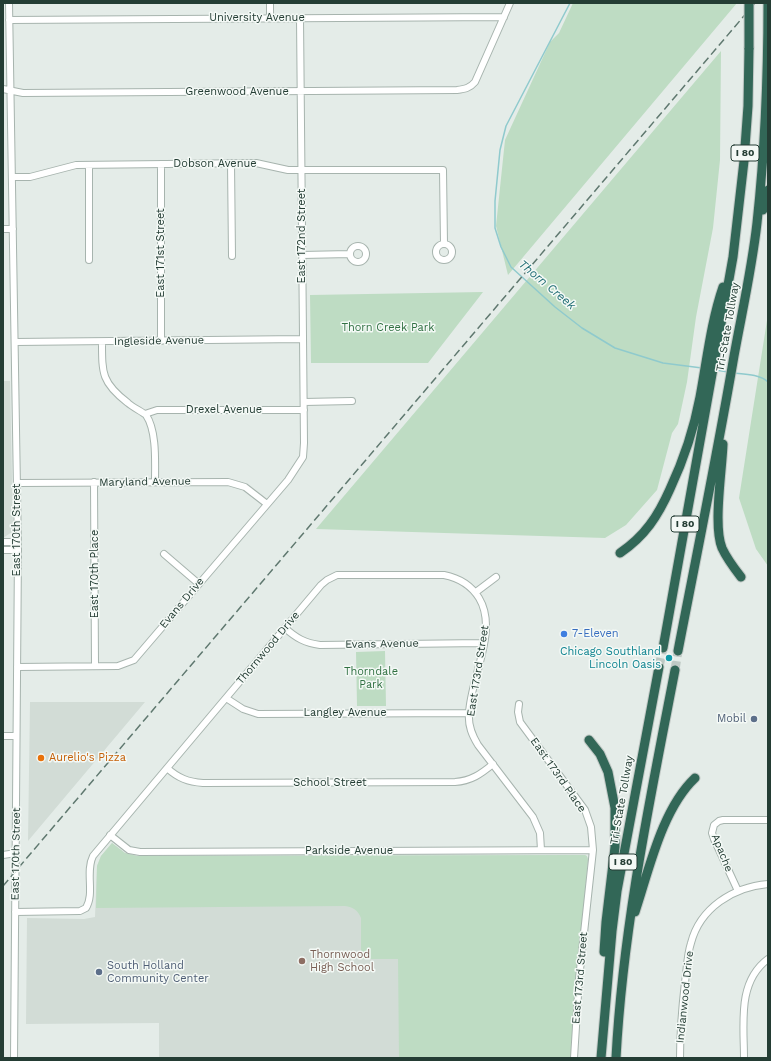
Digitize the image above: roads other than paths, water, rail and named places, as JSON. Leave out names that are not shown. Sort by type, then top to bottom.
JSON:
[{"type":"highway","name":"I 80","points":[[663,648],[703,399],[714,343],[717,305],[734,257],[748,106],[749,3]]},
{"type":"highway","name":"Tri-State Tollway","points":[[678,651],[724,415],[752,260],[763,159],[767,91],[768,3]]},
{"type":"highway","points":[[752,260],[768,190]]},
{"type":"highway","points":[[620,553],[634,544],[649,528],[663,505],[686,454],[703,399]]},
{"type":"highway","points":[[724,415],[718,529],[722,547],[741,577]]},
{"type":"highway","name":"Tri-State Tollway","points":[[601,1058],[605,998],[617,891],[659,667]]},
{"type":"highway","name":"I 80","points":[[616,1058],[619,1008],[637,871],[675,670]]},
{"type":"highway","points":[[589,740],[600,754],[608,772],[615,815],[615,847],[602,970],[605,998]]},
{"type":"highway","points":[[627,938],[658,840],[678,798],[695,778]]},
{"type":"street","name":"East 170th Street","points":[[9,3],[18,542],[14,1058]]},
{"type":"street","points":[[270,3],[270,18]]},
{"type":"street","points":[[504,17],[510,3]]},
{"type":"street","name":"University Avenue","points":[[9,20],[504,17]]},
{"type":"street","name":"Greenwood Avenue","points":[[3,89],[23,93],[457,90],[471,86],[478,76],[504,17]]},
{"type":"street","name":"East 172nd Street","points":[[300,18],[304,453]]},
{"type":"street","points":[[231,163],[232,256]]},
{"type":"street","name":"Dobson Avenue","points":[[12,177],[30,177],[71,166],[89,165],[231,163],[263,164],[283,169],[302,170],[443,170],[444,244]]},
{"type":"street","name":"East 171st Street","points":[[161,164],[161,341]]},
{"type":"street","points":[[89,165],[89,260]]},
{"type":"street","points":[[3,229],[13,229]]},
{"type":"street","points":[[302,255],[350,254]]},
{"type":"street","name":"Ingleside Avenue","points":[[15,342],[303,339]]},
{"type":"street","points":[[102,342],[103,370],[107,383],[127,402],[145,414],[154,440],[155,481]]},
{"type":"street","points":[[304,402],[352,401]]},
{"type":"street","name":"Drexel Avenue","points":[[145,414],[157,410],[304,410]]},
{"type":"street","name":"Evans Drive","points":[[17,667],[122,665],[134,660],[267,504],[297,467],[304,453]]},
{"type":"street","name":"Maryland Avenue","points":[[17,483],[221,481],[234,483],[245,487],[267,504]]},
{"type":"street","name":"East 170th Place","points":[[94,482],[95,666]]},
{"type":"street","points":[[3,542],[18,542]]},
{"type":"street","points":[[3,550],[18,550]]},
{"type":"street","points":[[164,554],[199,584]]},
{"type":"street","name":"Thornwood Drive","points":[[110,836],[327,580],[337,575],[444,575],[461,580],[476,592]]},
{"type":"street","points":[[476,592],[496,577]]},
{"type":"street","name":"East 173rd Street","points":[[476,592],[486,613],[486,624],[469,713],[470,726],[474,738],[533,817],[540,833],[541,850]]},
{"type":"street","name":"Evans Avenue","points":[[285,628],[300,640],[320,645],[483,643]]},
{"type":"street","name":"Langley Avenue","points":[[226,698],[243,709],[258,714],[469,713]]},
{"type":"street","name":"East 173rd Place","points":[[519,704],[518,712],[520,722],[585,810],[591,828],[594,850]]},
{"type":"street","points":[[3,736],[16,736]]},
{"type":"street","name":"School Street","points":[[167,768],[188,781],[203,783],[460,782],[472,779],[493,764]]},
{"type":"street","name":"Apache","points":[[738,891],[712,834],[714,825],[723,820],[768,820]]},
{"type":"street","points":[[15,912],[83,910],[88,904],[89,900],[91,860],[110,836]]},
{"type":"street","name":"Parkside Avenue","points":[[110,836],[129,850],[140,852],[594,850]]},
{"type":"street","name":"East 173rd Street","points":[[574,1058],[579,979],[594,850]]},
{"type":"street","points":[[3,855],[16,853]]},
{"type":"street","name":"Indianwood Drive","points":[[680,1058],[681,1016],[690,943],[698,925],[711,908],[730,895],[749,887],[768,884]]},
{"type":"street","points":[[744,1058],[745,996],[751,978],[756,970],[768,959]]},
{"type":"waterway","name":"Thorn Creek","points":[[570,3],[506,126],[500,150],[495,201],[495,228],[501,247],[511,267],[555,307],[582,328],[615,348],[663,363],[702,368]]},
{"type":"waterway","name":"Thorn Creek","points":[[716,370],[728,372]]},
{"type":"waterway","name":"Thorn Creek","points":[[734,373],[761,377],[768,382]]},
{"type":"tunnel","points":[[659,667],[663,648]]},
{"type":"tunnel","points":[[675,670],[678,651]]},
{"type":"railway","points":[[3,886],[755,3]]},
{"type":"place","name":"7-Eleven","points":[[564,634]]},
{"type":"place","name":"Chicago Southland Lincoln Oasis","points":[[669,658]]},
{"type":"place","name":"Mobil","points":[[754,719]]},
{"type":"place","name":"Aurelio's Pizza","points":[[41,758]]},
{"type":"place","name":"Thornwood High School","points":[[302,961]]},
{"type":"place","name":"South Holland Community Center","points":[[99,972]]},
{"type":"park label","name":"Thorn Creek Park","points":[[388,328]]},
{"type":"park label","name":"Thorndale Park","points":[[371,678]]}]
